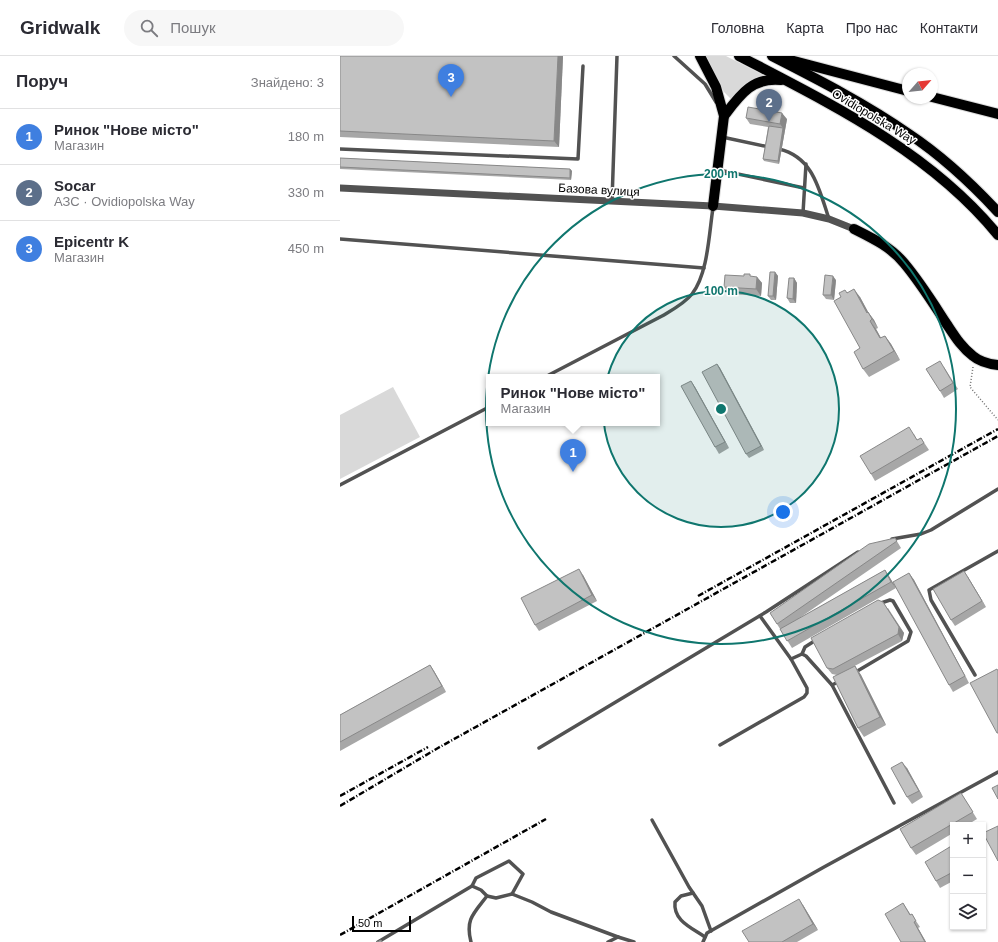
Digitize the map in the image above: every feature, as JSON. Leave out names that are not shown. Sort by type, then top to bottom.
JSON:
[{"type":"main road","points":[[700,56],[716,87],[724,116],[713,206]]},
{"type":"main road","name":"Ovidiopolska Way","points":[[739,56],[870,127],[902,148],[951,187],[998,235]]},
{"type":"main road","points":[[774,56],[902,89]]},
{"type":"main road","name":"Ovidiopolska Way","points":[[774,56],[841,92],[911,135],[961,175],[998,212]]},
{"type":"main road","points":[[724,116],[739,96],[752,85],[773,79],[785,80]]},
{"type":"main road","points":[[938,99],[998,114]]},
{"type":"main road","points":[[854,229],[874,239],[889,249],[903,262],[962,346],[974,357],[987,364],[998,366]]},
{"type":"street","name":"Базова вулиця","points":[[340,188],[713,206],[803,213],[829,219],[854,229]]},
{"type":"lane","points":[[612,201],[617,56]]},
{"type":"lane","points":[[674,56],[705,84],[724,116]]},
{"type":"lane","points":[[340,149],[578,159],[583,66]]},
{"type":"lane","points":[[722,136],[787,151],[806,164],[814,176],[829,219]]},
{"type":"lane","points":[[803,213],[806,164]]},
{"type":"lane","points":[[717,170],[804,188]]},
{"type":"lane","points":[[551,374],[677,307],[691,295],[700,283],[704,268],[713,206]]},
{"type":"lane","points":[[340,239],[704,268]]},
{"type":"lane","points":[[340,485],[486,409]]},
{"type":"lane","points":[[890,540],[921,534],[931,530],[998,489]]},
{"type":"lane","points":[[539,748],[760,616],[859,551]]},
{"type":"lane","points":[[975,675],[930,600],[929,590],[998,551]]},
{"type":"lane","points":[[851,674],[908,641],[911,632],[893,601],[890,600],[879,604]]},
{"type":"lane","points":[[720,745],[804,697],[807,693],[807,688],[791,659],[760,616]]},
{"type":"lane","points":[[791,659],[802,654],[808,644],[821,637]]},
{"type":"lane","points":[[802,654],[806,656],[832,685],[894,803]]},
{"type":"lane","points":[[832,685],[845,678]]},
{"type":"lane","points":[[703,942],[707,933],[710,931],[998,772]]},
{"type":"lane","points":[[652,820],[693,893],[702,906],[710,931]]},
{"type":"lane","points":[[378,942],[472,886],[476,878],[509,861],[523,874],[512,894]]},
{"type":"lane","points":[[472,886],[481,890],[487,896],[496,898],[512,894],[558,915],[618,938],[634,942]]},
{"type":"lane","points":[[693,893],[681,896],[674,902],[674,910],[679,918],[705,937]]},
{"type":"lane","points":[[471,942],[469,934],[470,918],[487,896]]},
{"type":"lane","points":[[608,942],[618,938]]},
{"type":"path","points":[[974,357],[970,387],[998,420]]},
{"type":"shaded area","points":[[705,56],[726,56],[767,77],[731,99],[724,92]]},
{"type":"shaded area","points":[[393,387],[420,437],[340,479],[340,415]]},
{"type":"building","points":[[340,56],[558,56],[554,141],[340,131]]},
{"type":"building","points":[[748,107],[782,113],[780,124],[746,118]]},
{"type":"building","points":[[769,126],[783,128],[778,161],[763,159]]},
{"type":"building","points":[[340,158],[570,169],[570,178],[340,167]]},
{"type":"building","points":[[770,272],[775,272],[773,296],[768,296]]},
{"type":"building","points":[[744,274],[750,274],[750,276],[757,277],[756,289],[724,287],[725,275],[744,276]]},
{"type":"building","points":[[825,275],[833,276],[831,295],[823,295]]},
{"type":"building","points":[[789,278],[794,278],[793,299],[787,298]]},
{"type":"building","points":[[854,289],[867,313],[868,312],[872,319],[870,321],[880,338],[885,336],[894,351],[863,369],[854,352],[860,348],[834,301],[841,297],[839,293],[845,290],[847,293]]},
{"type":"building","points":[[940,361],[953,383],[940,391],[926,369]]},
{"type":"building","points":[[717,364],[761,446],[746,454],[702,372]]},
{"type":"building","points":[[691,381],[725,442],[715,447],[681,386]]},
{"type":"building","points":[[909,427],[917,440],[921,438],[924,443],[871,474],[860,456]]},
{"type":"building","points":[[895,538],[897,541],[777,624],[770,613],[869,544]]},
{"type":"building","points":[[579,569],[592,595],[535,625],[521,598]]},
{"type":"building","points":[[885,570],[891,582],[787,641],[780,629]]},
{"type":"building","points":[[964,571],[982,601],[951,620],[933,589]]},
{"type":"building","points":[[909,573],[965,676],[949,685],[893,582]]},
{"type":"building","points":[[878,600],[883,602],[899,627],[898,634],[833,669],[827,668],[811,638]]},
{"type":"building","points":[[430,665],[442,686],[340,742],[340,715]]},
{"type":"building","points":[[855,666],[880,717],[858,728],[833,677]]},
{"type":"building","points":[[997,669],[998,671],[998,733],[970,683]]},
{"type":"building","points":[[902,762],[919,791],[907,797],[891,768]]},
{"type":"building","points":[[998,785],[998,799],[992,788]]},
{"type":"building","points":[[961,793],[973,812],[956,822],[950,822],[950,825],[911,848],[900,829]]},
{"type":"building","points":[[998,826],[998,861],[986,839],[986,832]]},
{"type":"building","points":[[950,847],[950,874],[936,881],[925,862]]},
{"type":"building","points":[[799,899],[813,924],[782,942],[749,942],[742,931]]},
{"type":"building","points":[[903,903],[910,915],[912,914],[916,921],[914,922],[925,942],[901,942],[885,914]]},
{"type":"railway","points":[[698,596],[998,429]]},
{"type":"railway","points":[[340,806],[438,748],[998,436]]},
{"type":"railway","points":[[340,796],[428,747]]},
{"type":"railway","points":[[340,935],[546,819]]},
{"type":"place","name":"Epicentr K","points":[[451,97]]},
{"type":"place","name":"Socar","points":[[769,122]]},
{"type":"place","name":"Ринок \"Нове місто\"","points":[[573,472]]}]
